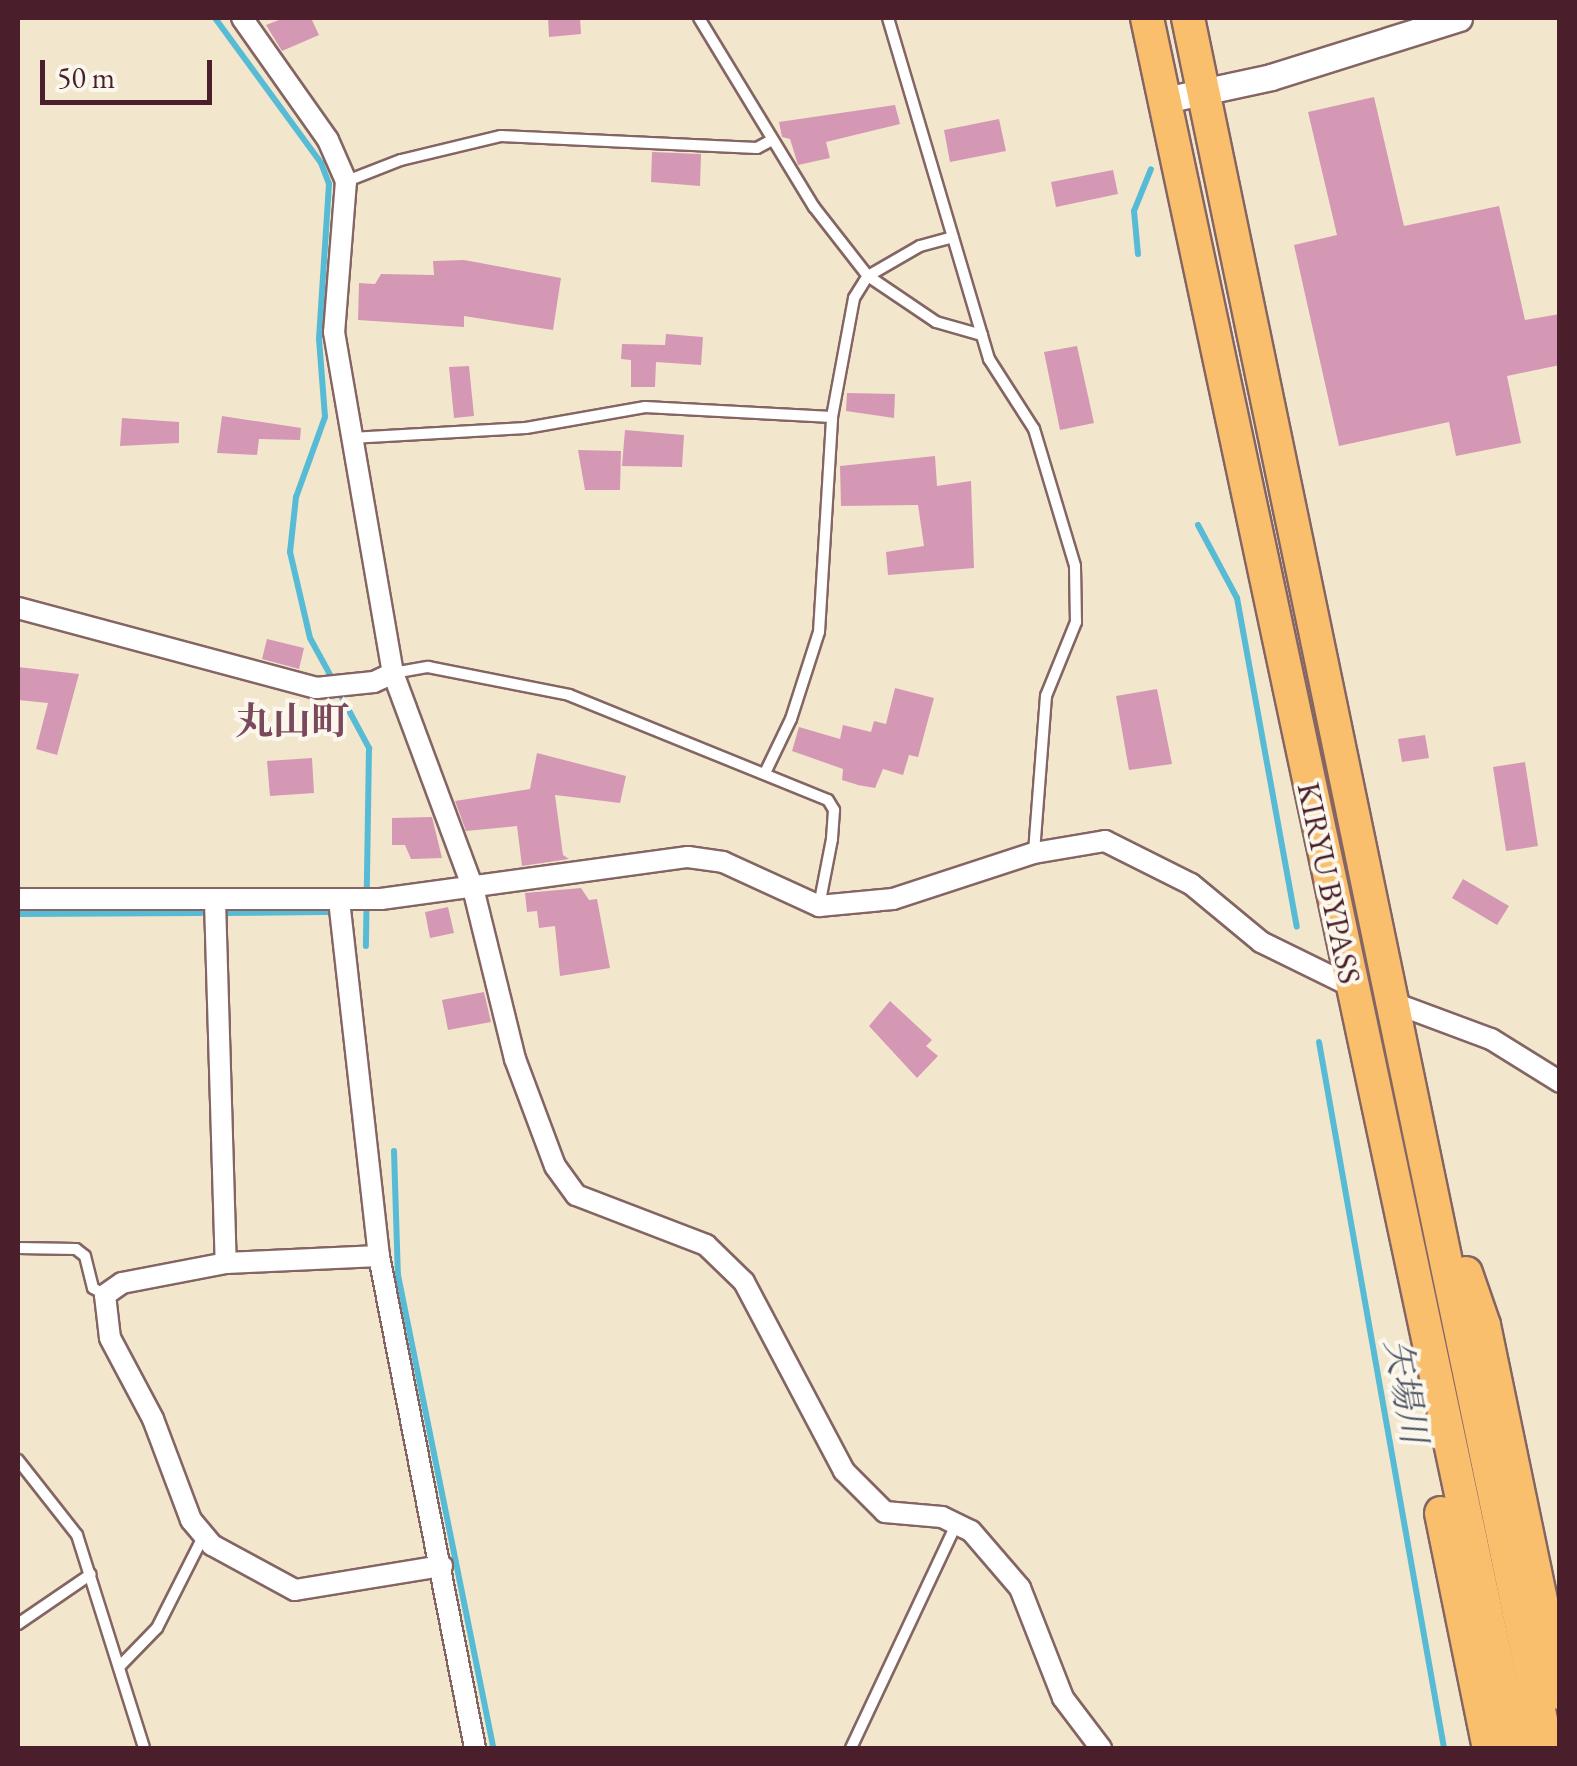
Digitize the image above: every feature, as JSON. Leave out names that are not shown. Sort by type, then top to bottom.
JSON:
[{"type":"highway","name":"KIRYU BYPASS","points":[[1147,18],[1399,1220],[1515,1748]]},
{"type":"highway","name":"KIRYU BYPASS","points":[[1188,18],[1431,1169],[1547,1748]]},
{"type":"highway","points":[[1431,1169],[1484,1325],[1560,1693]]},
{"type":"highway","points":[[1399,1220],[1400,1320],[1489,1748]]},
{"type":"street","points":[[242,18],[328,140],[346,181],[334,332],[393,673],[473,888],[535,1122],[576,1195],[714,1252],[744,1282],[844,1471],[884,1512],[958,1521],[1020,1588],[1063,1698],[1100,1748]]},
{"type":"street","points":[[1165,100],[1459,18]]},
{"type":"street","points":[[18,608],[316,688],[361,683],[393,673]]},
{"type":"street","points":[[18,899],[380,898],[688,856],[723,862],[818,906],[893,899],[1034,853],[1105,841],[1191,884],[1261,942],[1351,988],[1491,1040],[1560,1082]]},
{"type":"street","points":[[346,900],[379,1256],[475,1748]]},
{"type":"street","points":[[215,901],[226,1263]]},
{"type":"street","points":[[379,1256],[226,1263],[122,1283],[104,1295],[118,1357],[204,1537],[295,1590],[442,1566]]},
{"type":"lane","points":[[699,18],[772,140],[868,276],[936,322],[982,335]]},
{"type":"lane","points":[[888,18],[982,335],[994,368],[1034,429],[1079,597],[1076,622],[1046,696],[1034,853]]},
{"type":"lane","points":[[346,181],[400,160],[501,136],[739,147],[772,140]]},
{"type":"lane","points":[[765,773],[792,718],[819,632],[832,416],[854,298],[868,276],[920,246],[953,237]]},
{"type":"lane","points":[[350,438],[526,428],[645,407],[832,416]]},
{"type":"lane","points":[[393,673],[428,667],[568,695],[828,800],[834,810],[818,906]]},
{"type":"lane","points":[[18,1248],[76,1249],[85,1256],[93,1288],[104,1295]]},
{"type":"lane","points":[[18,1460],[77,1536],[144,1748]]},
{"type":"lane","points":[[851,1748],[958,1521]]},
{"type":"lane","points":[[120,1666],[157,1628],[204,1537]]},
{"type":"lane","points":[[18,1624],[91,1574]]},
{"type":"building","points":[[284,18],[311,18],[319,35],[282,51],[266,25]]},
{"type":"building","points":[[548,18],[580,18],[581,34],[549,37]]},
{"type":"building","points":[[1374,97],[1404,226],[1499,206],[1525,320],[1560,314],[1560,365],[1507,376],[1521,443],[1456,456],[1449,422],[1339,446],[1294,245],[1337,235],[1308,112]]},
{"type":"building","points":[[895,105],[900,124],[826,142],[830,158],[798,165],[790,139],[782,137],[779,122]]},
{"type":"building","points":[[999,119],[1006,151],[950,162],[944,130]]},
{"type":"building","points":[[652,152],[701,154],[700,186],[651,182]]},
{"type":"building","points":[[1113,170],[1118,194],[1056,207],[1051,182]]},
{"type":"building","points":[[464,260],[561,278],[553,330],[464,316],[464,327],[358,320],[359,283],[375,284],[381,274],[434,275],[433,261]]},
{"type":"building","points":[[666,334],[703,337],[701,365],[656,362],[655,387],[631,387],[631,360],[621,359],[622,344],[665,345]]},
{"type":"building","points":[[1077,346],[1094,423],[1060,430],[1044,352]]},
{"type":"building","points":[[469,366],[474,416],[454,418],[449,367]]},
{"type":"building","points":[[847,393],[895,394],[894,418],[846,411]]},
{"type":"building","points":[[222,416],[301,428],[300,440],[259,439],[257,455],[217,453]]},
{"type":"building","points":[[122,418],[179,422],[179,443],[120,446]]},
{"type":"building","points":[[625,430],[684,435],[682,467],[622,466]]},
{"type":"building","points":[[578,450],[621,451],[620,490],[585,490]]},
{"type":"building","points":[[935,456],[937,486],[971,481],[974,568],[888,575],[886,552],[924,546],[918,505],[841,506],[840,466]]},
{"type":"building","points":[[267,639],[304,648],[299,669],[262,659]]},
{"type":"building","points":[[18,667],[79,674],[57,755],[36,749],[48,703],[18,700]]},
{"type":"building","points":[[895,688],[934,698],[918,757],[909,755],[903,775],[883,769],[875,788],[858,785],[842,780],[843,769],[792,751],[799,727],[840,739],[843,725],[871,732],[874,721],[886,724]]},
{"type":"building","points":[[1157,689],[1172,764],[1129,770],[1116,696]]},
{"type":"building","points":[[1425,735],[1429,758],[1402,762],[1398,739]]},
{"type":"building","points":[[537,753],[626,776],[620,803],[555,795],[563,855],[569,859],[522,866],[517,826],[466,831],[455,801],[530,789]]},
{"type":"building","points":[[312,758],[314,793],[270,796],[267,761]]},
{"type":"building","points":[[1525,762],[1538,846],[1506,851],[1493,767]]},
{"type":"building","points":[[432,817],[442,858],[411,859],[405,845],[392,845],[392,818]]},
{"type":"building","points":[[1463,879],[1509,906],[1497,925],[1452,898]]},
{"type":"building","points":[[581,888],[589,900],[597,899],[610,968],[560,976],[555,926],[539,928],[537,911],[527,912],[525,893]]},
{"type":"building","points":[[448,907],[454,933],[430,938],[425,912]]},
{"type":"building","points":[[484,992],[491,1022],[448,1030],[442,1000]]},
{"type":"building","points":[[890,1001],[932,1040],[926,1046],[938,1056],[917,1078],[869,1026]]},
{"type":"waterway","points":[[215,18],[321,163],[329,184],[319,339],[325,417],[296,497],[290,552],[310,638],[333,680]]},
{"type":"waterway","name":"矢場川","points":[[1138,254],[1134,211],[1151,169]]},
{"type":"waterway","name":"矢場川","points":[[1198,525],[1237,598],[1297,927]]},
{"type":"waterway","points":[[339,692],[369,748],[366,946]]},
{"type":"waterway","points":[[224,913],[328,912]]},
{"type":"waterway","points":[[18,914],[201,913]]},
{"type":"waterway","name":"矢場川","points":[[1319,1042],[1444,1748]]},
{"type":"waterway","points":[[394,1151],[398,1275],[493,1748]]},
{"type":"district","name":"丸山町","points":[[292,721]]}]
